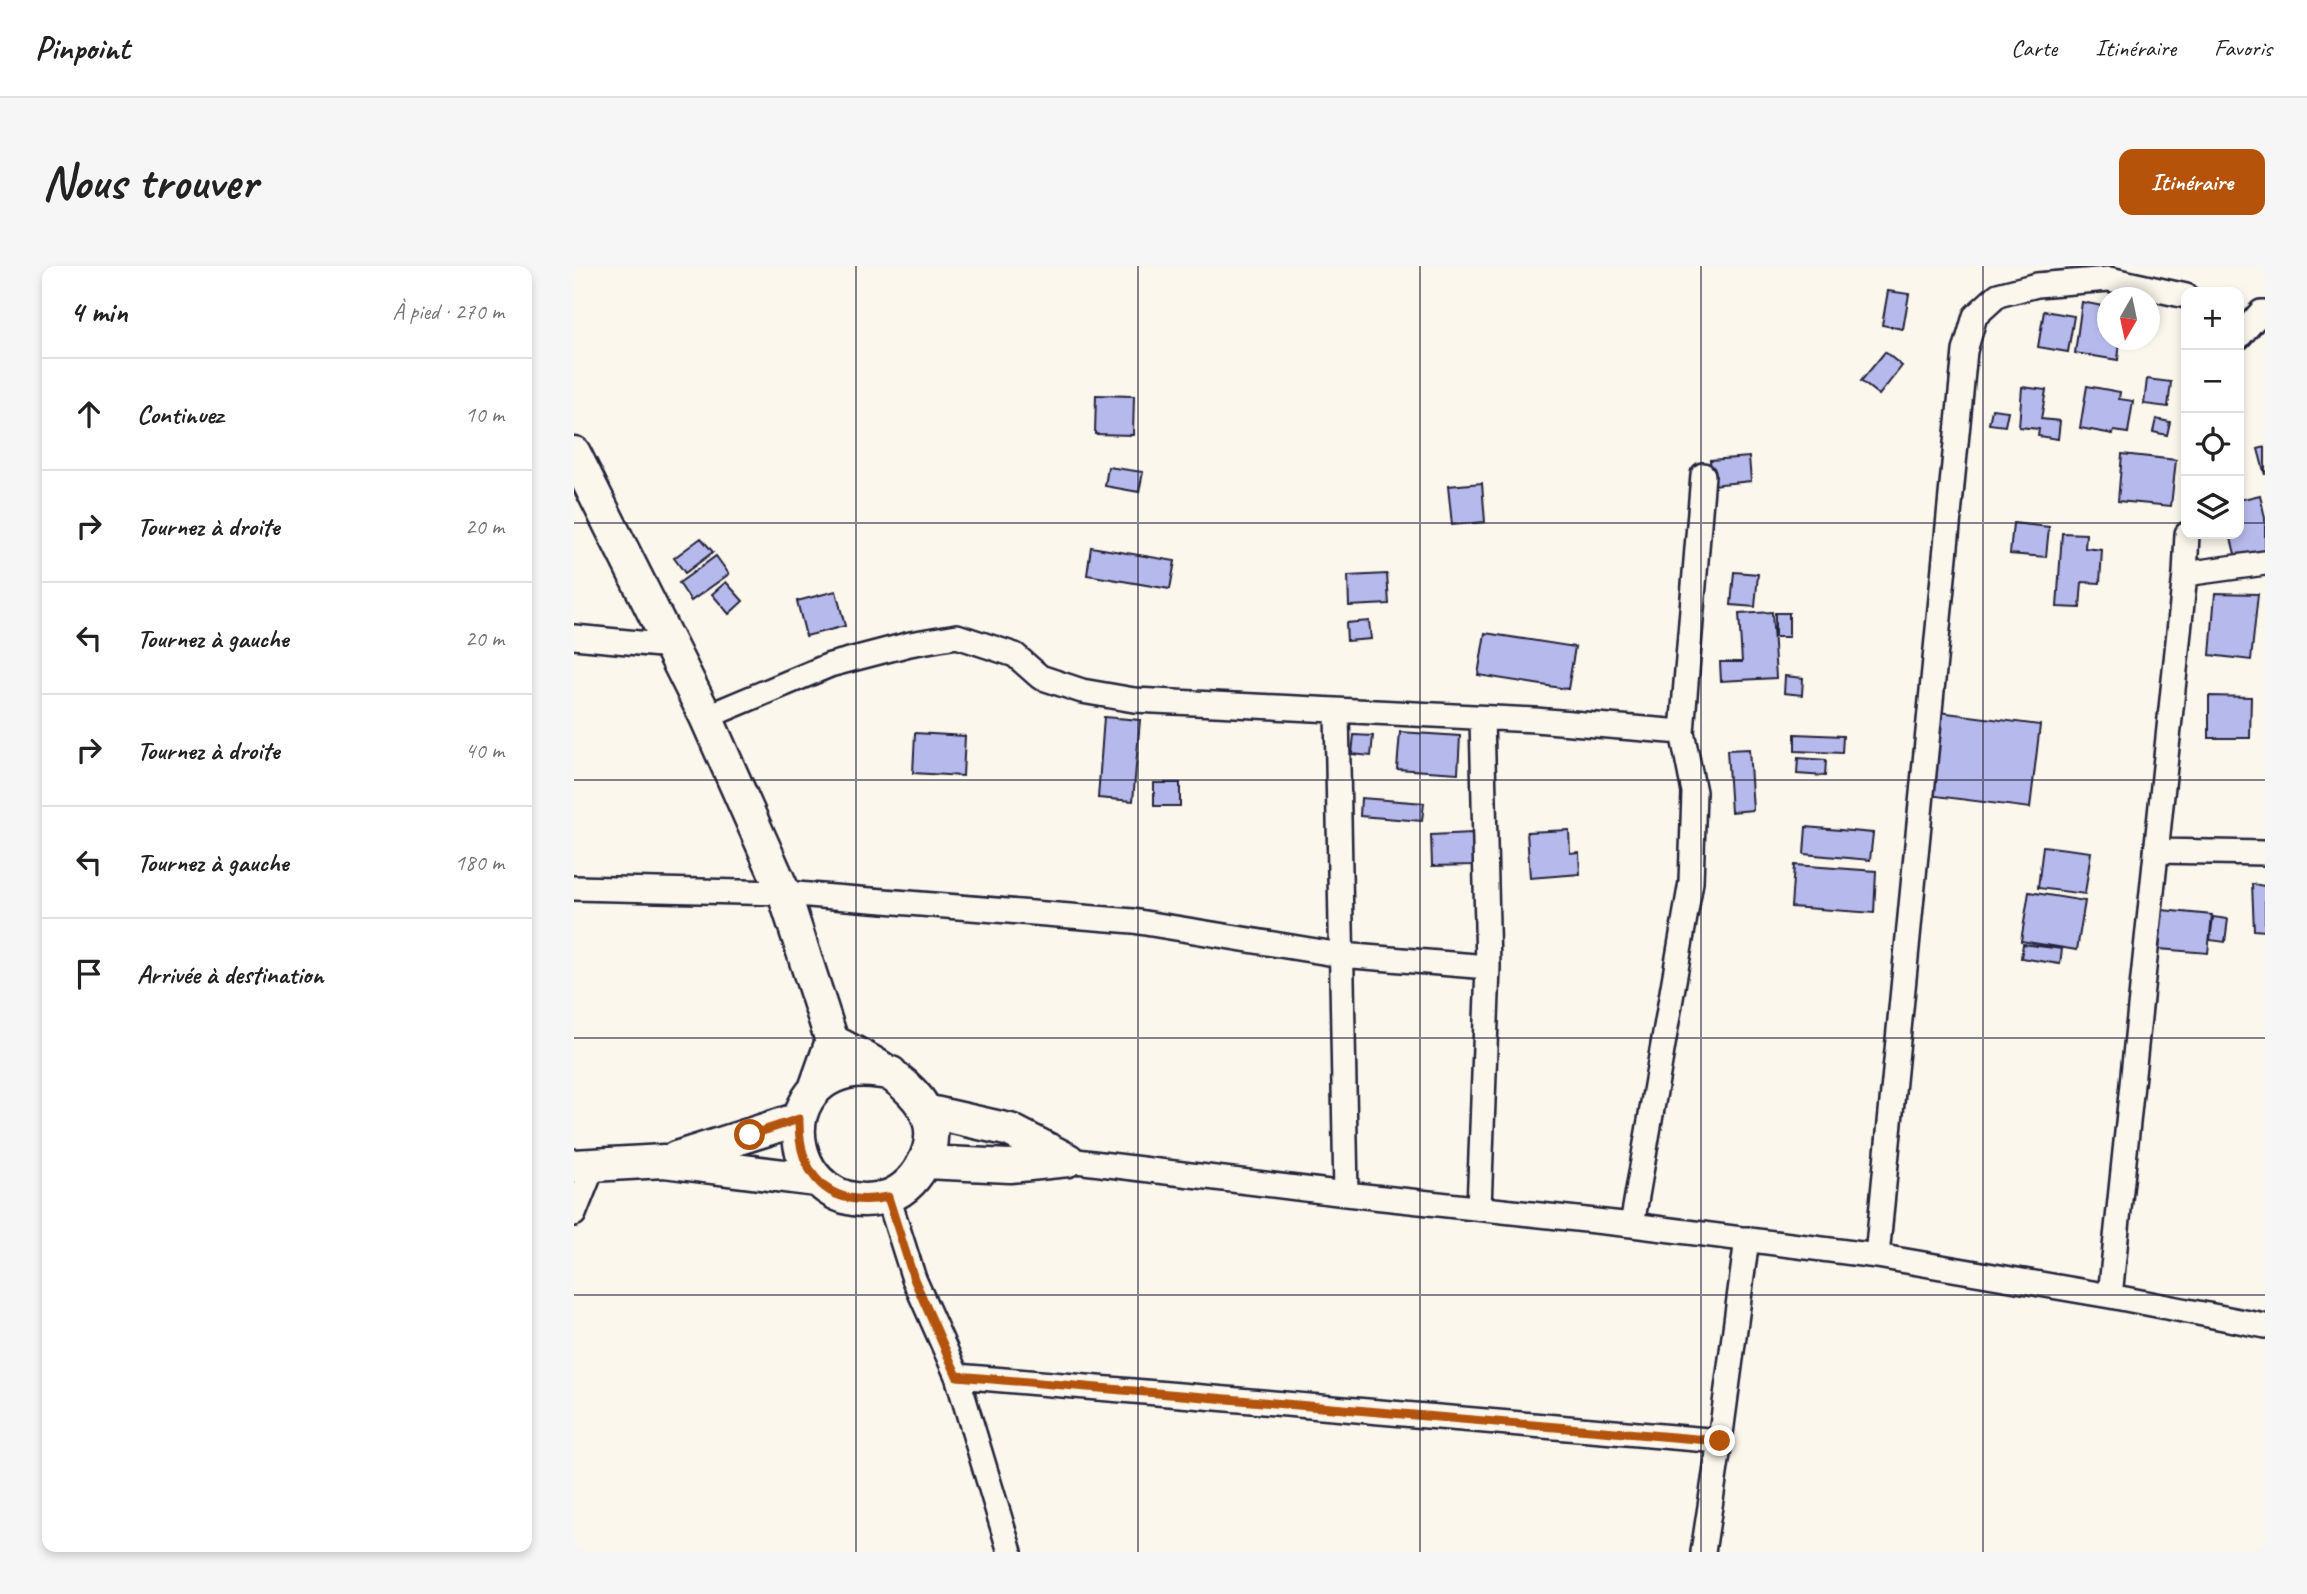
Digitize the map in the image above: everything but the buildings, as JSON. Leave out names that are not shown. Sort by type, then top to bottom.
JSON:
[{"type":"main road","points":[[574,453],[706,717],[784,893],[831,1041],[815,1089],[805,1103],[799,1119],[801,1151],[807,1167],[816,1180],[844,1198],[860,1200],[888,1197],[905,1187],[925,1162],[930,1130],[926,1111],[918,1098],[891,1073],[831,1041]]},
{"type":"main road","points":[[815,1089],[852,1071],[891,1073]]},
{"type":"main road","points":[[926,1111],[1010,1130],[1068,1160]]},
{"type":"main road","points":[[664,1161],[799,1119]]},
{"type":"main road","points":[[925,1162],[1010,1167],[1068,1160]]},
{"type":"main road","points":[[583,1166],[664,1161],[816,1180]]},
{"type":"street","points":[[1877,1256],[1965,351],[1975,316],[1998,295],[2037,285],[2109,279],[2181,295]]},
{"type":"street","points":[[2244,329],[2255,311]]},
{"type":"street","points":[[1632,1225],[1690,882],[1694,792],[1682,732],[1703,475]]},
{"type":"street","points":[[2110,1296],[2187,539]]},
{"type":"street","points":[[2185,573],[2265,563]]},
{"type":"street","points":[[706,717],[830,665],[910,644],[957,636],[1014,655],[1040,677],[1082,691],[1134,700],[1482,718],[1682,732]]},
{"type":"street","points":[[574,637],[671,646]]},
{"type":"street","points":[[1337,712],[1346,1194]]},
{"type":"street","points":[[1479,1208],[1488,967],[1482,718]]},
{"type":"street","points":[[2156,850],[2265,853]]},
{"type":"street","points":[[574,888],[784,893],[1133,921],[1341,955],[1488,967]]},
{"type":"street","points":[[1068,1160],[1877,1256],[2265,1326]]},
{"type":"street","points":[[574,1214],[583,1166]]},
{"type":"street","points":[[888,1197],[914,1279],[957,1376],[1010,1552]]},
{"type":"street","points":[[1703,1552],[1746,1239]]},
{"type":"street","points":[[957,1376],[1720,1441]]},
{"type":"route","points":[[750,1135],[799,1119],[801,1151],[816,1180],[844,1198],[876,1200],[888,1197],[914,1279],[957,1376],[1720,1441]]}]
